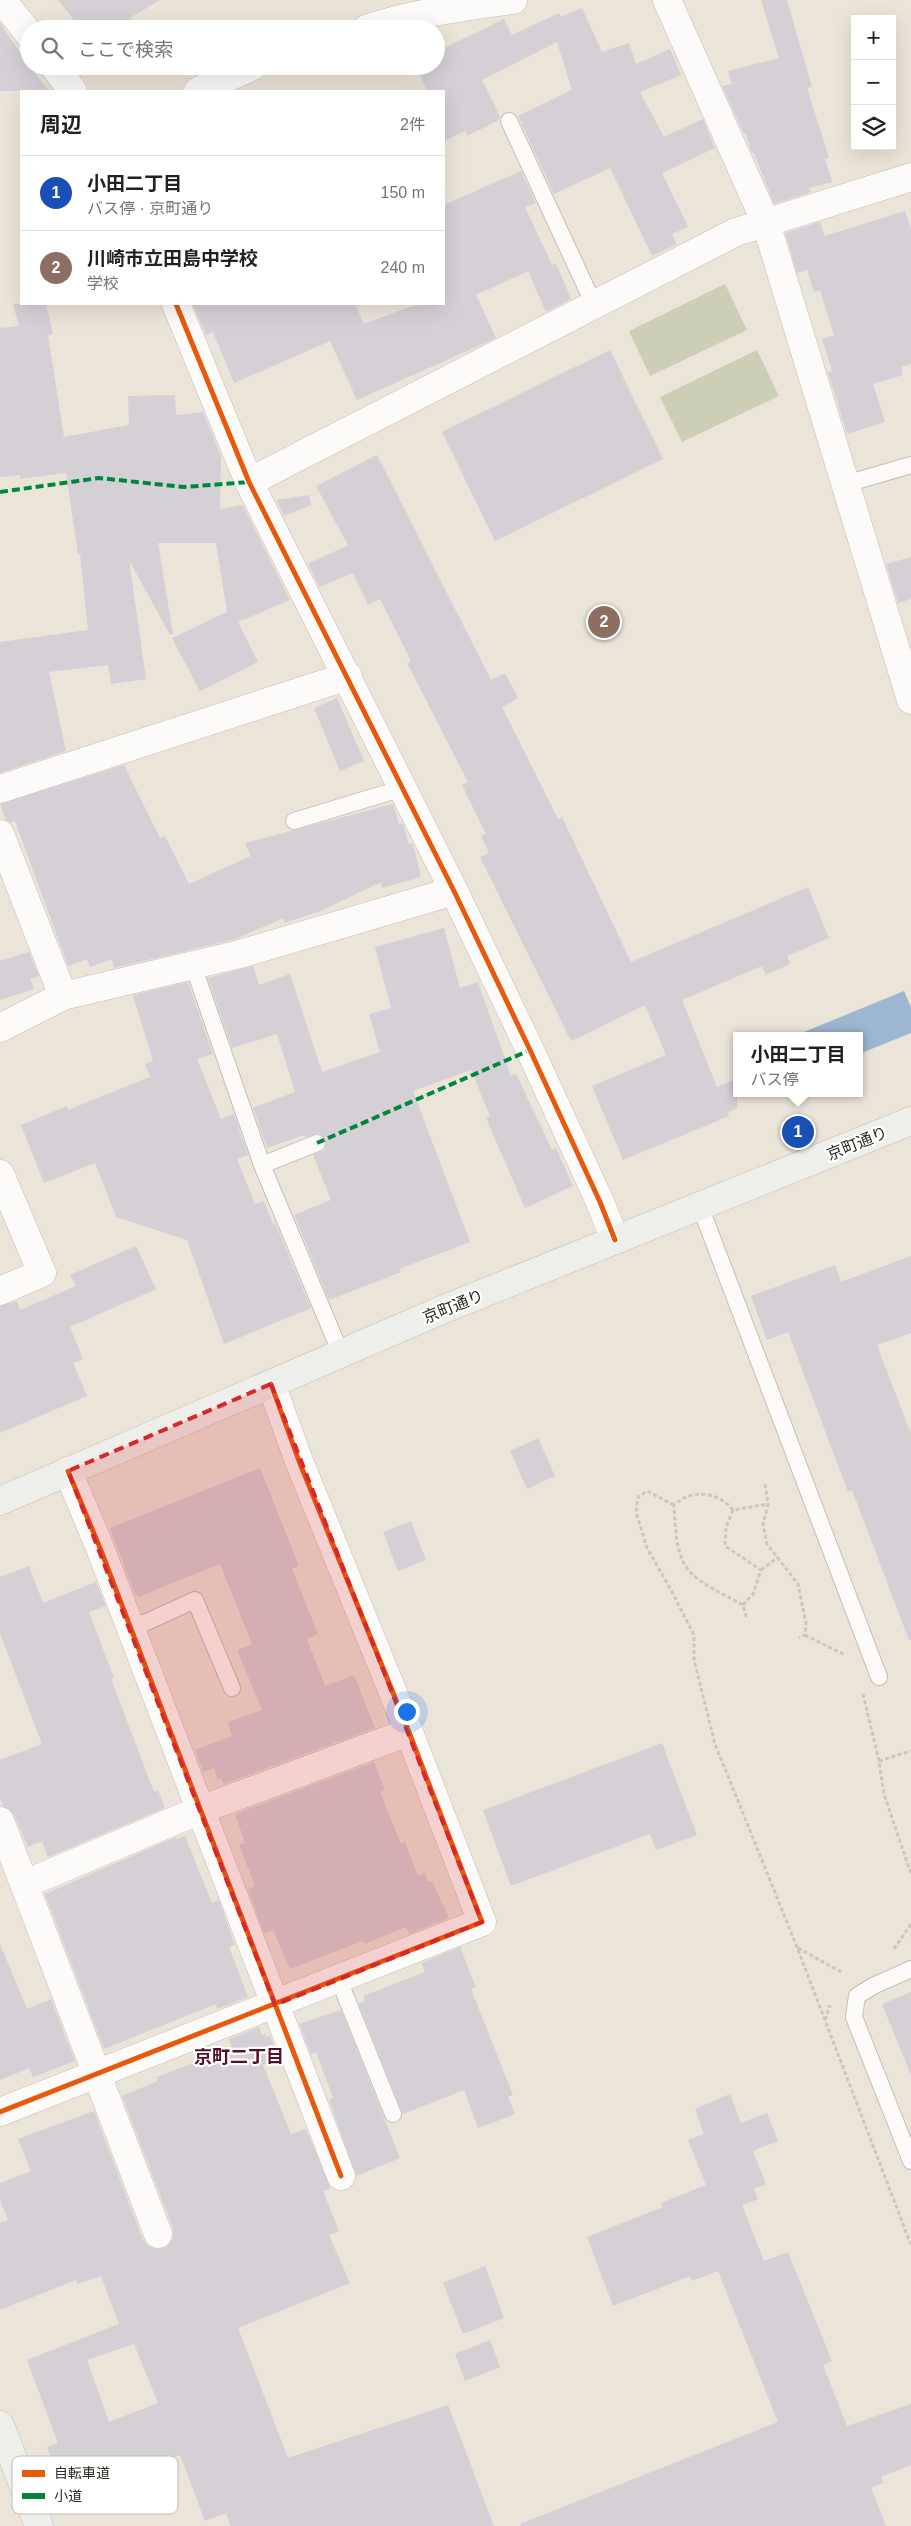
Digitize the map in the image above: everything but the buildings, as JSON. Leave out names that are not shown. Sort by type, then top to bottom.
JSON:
[{"type":"street","points":[[2,0],[20,23]]},
{"type":"street","points":[[397,20],[513,0]]},
{"type":"street","points":[[667,0],[766,223],[911,700]]},
{"type":"street","points":[[61,75],[72,90]]},
{"type":"street","points":[[200,90],[233,75]]},
{"type":"street","points":[[249,482],[736,232],[911,177]]},
{"type":"street","points":[[176,305],[249,482],[348,676],[454,891],[563,1121],[615,1240]]},
{"type":"street","points":[[0,789],[348,676]]},
{"type":"street","points":[[0,834],[63,996]]},
{"type":"street","points":[[0,1028],[63,996],[240,954],[454,891]]},
{"type":"street","name":"京町通り","points":[[0,1501],[444,1309],[911,1121]]},
{"type":"street","points":[[0,1174],[42,1273],[0,1291]]},
{"type":"street","points":[[0,2112],[96,2073],[339,1980],[482,1922],[409,1732],[299,1461],[271,1384]]},
{"type":"street","points":[[68,1471],[131,1629],[341,2176]]},
{"type":"street","points":[[26,1884],[200,1810],[409,1732]]},
{"type":"street","points":[[0,1821],[26,1884],[158,2234]]},
{"type":"street","points":[[0,2425],[12,2456]]},
{"type":"street","points":[[34,2514],[39,2526]]},
{"type":"lane","points":[[509,121],[595,306]]},
{"type":"lane","points":[[846,484],[911,465]]},
{"type":"lane","points":[[294,821],[403,788]]},
{"type":"lane","points":[[193,965],[262,1165],[341,1354]]},
{"type":"lane","points":[[262,1165],[317,1143]]},
{"type":"lane","points":[[700,1206],[878,1677]]},
{"type":"lane","points":[[131,1629],[195,1600],[232,1688]]},
{"type":"lane","points":[[911,1969],[873,1986],[857,1996],[854,2018],[911,2161]]},
{"type":"lane","points":[[339,1980],[394,2114]]},
{"type":"path","points":[[765,1484],[768,1504],[763,1525],[767,1544],[798,1584],[806,1623],[805,1635]]},
{"type":"path","points":[[674,1505],[647,1491],[638,1497],[636,1512],[640,1530],[646,1548],[670,1588],[694,1635],[694,1660],[715,1744],[797,1947],[911,2246]]},
{"type":"path","points":[[733,1510],[726,1501],[709,1493],[680,1499],[674,1505],[678,1552],[687,1572],[705,1585],[743,1605],[747,1619]]},
{"type":"path","points":[[733,1510],[768,1504]]},
{"type":"path","points":[[733,1510],[726,1528],[725,1546],[761,1570]]},
{"type":"path","points":[[743,1605],[753,1594],[761,1570],[778,1557]]},
{"type":"path","points":[[799,1638],[805,1635]]},
{"type":"path","points":[[805,1635],[846,1655],[850,1663]]},
{"type":"path","points":[[861,1688],[879,1761],[884,1794],[911,1874]]},
{"type":"path","points":[[879,1761],[911,1751]]},
{"type":"path","points":[[797,1947],[843,1973]]},
{"type":"highlighted area","points":[[271,1384],[482,1922],[275,2005],[68,1471]]},
{"type":"green space","points":[[725,284],[747,330],[650,376],[629,331]]},
{"type":"green space","points":[[757,350],[779,396],[682,442],[660,397]]},
{"type":"water","points":[[904,991],[911,1007],[911,1033],[863,1052],[863,1032],[804,1032]]},
{"type":"marked path","points":[[0,492],[99,478],[184,487],[249,482]]},
{"type":"marked path","points":[[317,1143],[530,1050]]},
{"type":"cycle path","points":[[176,305],[249,482],[454,891],[530,1050],[600,1202],[615,1240]]},
{"type":"cycle path","points":[[0,2112],[482,1922],[409,1732],[299,1461],[271,1384]]},
{"type":"cycle path","points":[[68,1471],[100,1548],[341,2176]]},
{"type":"place","name":"川崎市立田島中学校","points":[[604,622]]},
{"type":"place","name":"小田二丁目","points":[[798,1132]]},
{"type":"district","name":"京町二丁目","points":[[239,2057]]}]
